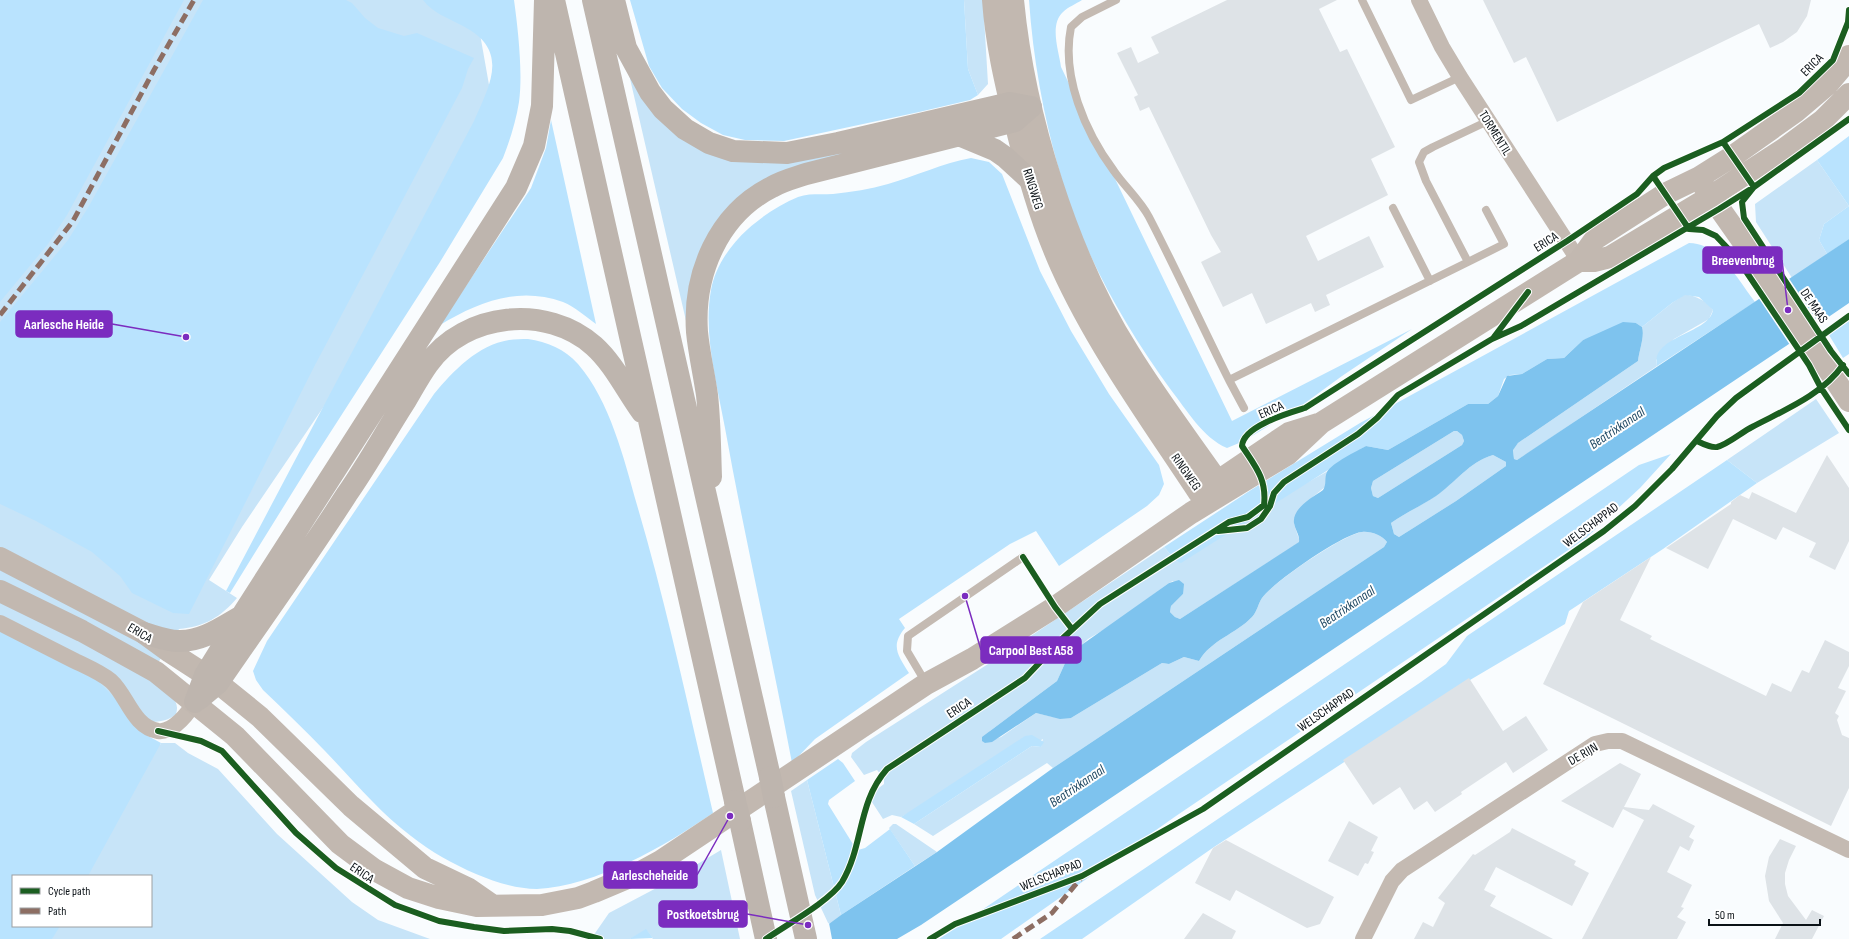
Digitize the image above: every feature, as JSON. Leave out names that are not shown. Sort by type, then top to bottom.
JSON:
[{"type":"highway","points":[[212,679],[241,617],[516,188],[534,146],[542,106],[544,0]]},
{"type":"highway","points":[[554,0],[765,933]]},
{"type":"highway","points":[[593,0],[806,939]]},
{"type":"highway","points":[[614,0],[626,48],[650,92],[663,108],[685,129],[709,143],[733,151],[787,153],[1012,112],[1031,107]]},
{"type":"highway","points":[[715,538],[707,396],[697,333],[697,314],[700,282],[710,252],[719,235],[746,205],[758,195],[778,184],[806,174],[959,135],[1012,112]]},
{"type":"highway","points":[[959,135],[995,150],[1029,179]]},
{"type":"highway","points":[[195,702],[348,494],[428,363],[454,340],[478,327],[492,322],[505,320],[536,320],[553,323],[569,329],[583,337],[602,354],[648,421]]},
{"type":"highway","points":[[144,633],[178,641],[194,640],[211,634],[241,617]]},
{"type":"main road","name":"RINGWEG","points":[[993,0],[996,37],[1012,112],[1029,179],[1061,266],[1084,312],[1114,363],[1211,491]]},
{"type":"main road","name":"RINGWEG","points":[[1013,0],[1020,54],[1031,107],[1056,195],[1069,232],[1092,286],[1129,354],[1211,491]]},
{"type":"main road","name":"ERICA","points":[[0,591],[82,631],[156,672],[195,702],[235,736],[340,844],[375,870],[408,888],[439,898],[477,906],[542,905],[578,898],[639,873],[661,861],[756,799],[926,684],[966,649],[1211,491],[1288,454],[1321,423],[1579,261],[1595,239],[1665,194],[1698,178],[1733,156],[1795,112],[1828,84],[1849,56]]},
{"type":"main road","name":"ERICA","points":[[1579,261],[1594,261],[1610,257],[1710,197],[1823,120],[1849,94]]},
{"type":"main road","name":"DE MAAS","points":[[1698,178],[1758,263],[1849,401]]},
{"type":"main road","name":"ERICA","points":[[0,558],[144,633],[212,679],[260,717],[350,806],[425,868],[469,889],[492,905]]},
{"type":"street","name":"TORMENTIL","points":[[1419,0],[1442,47],[1460,77],[1579,261]]},
{"type":"street","points":[[0,623],[110,681],[126,700],[133,713],[145,725],[158,731],[165,730],[180,721],[195,702]]},
{"type":"street","name":"DE RIJN","points":[[1364,939],[1392,881],[1402,870],[1595,744],[1608,741],[1622,741],[1849,850]]},
{"type":"lane","points":[[1116,0],[1082,17],[1071,27],[1069,43],[1070,68],[1076,98],[1084,119],[1104,156],[1148,215],[1244,408]]},
{"type":"lane","points":[[1362,0],[1411,100],[1460,77]]},
{"type":"lane","points":[[1468,262],[1426,181],[1420,162],[1421,157],[1429,149],[1488,121]]},
{"type":"lane","points":[[1393,208],[1430,281]]},
{"type":"lane","points":[[1229,380],[1504,244],[1486,210]]},
{"type":"lane","points":[[926,684],[907,651],[908,636],[1023,557]]},
{"type":"shaded area","points":[[0,0],[474,0],[500,147],[242,527],[209,580],[237,598],[225,611],[211,620],[196,626],[179,629],[148,679],[164,689],[173,697],[176,702],[176,714],[171,718],[158,721],[122,721],[160,745],[161,743],[175,743],[188,753],[218,769],[277,834],[352,902],[378,920],[430,939],[0,939]]},
{"type":"shaded area","points":[[0,0],[184,0],[67,215],[48,244],[0,302]]},
{"type":"shaded area","points":[[203,0],[346,0],[352,3],[365,18],[378,28],[404,36],[417,33],[474,58],[468,69],[462,88],[315,365],[189,614],[173,613],[132,593],[120,576],[92,552],[36,521],[0,504],[0,322],[68,240],[89,206]]},
{"type":"shaded area","points":[[423,0],[514,0],[520,65],[520,90],[519,102],[510,137],[503,158],[440,262],[310,464],[230,593],[226,591],[474,121],[486,93],[492,68],[491,56],[486,45],[476,34],[435,12]]},
{"type":"shaded area","points":[[630,0],[964,0],[968,69],[978,95],[970,100],[784,141],[745,140],[723,135],[701,123],[682,109],[662,88],[649,66]]},
{"type":"shaded area","points":[[964,0],[983,0],[988,84],[978,95],[968,69]]},
{"type":"shaded area","points":[[1029,0],[1082,0],[1063,12],[1056,24],[1056,38],[1061,67],[1232,421],[1412,329],[1342,376],[1301,406],[1244,441],[1227,448],[1210,437],[1189,414],[1171,390],[1128,326],[1091,258],[1071,210],[1048,128],[1036,65]]},
{"type":"shaded area","points":[[628,70],[726,152],[943,122],[733,209],[690,338]]},
{"type":"shaded area","points":[[551,120],[596,324],[576,309],[563,302],[546,297],[514,296],[484,303],[469,309],[440,325],[531,188],[546,148]]},
{"type":"shaded area","points":[[1849,136],[1849,206],[1817,160]]},
{"type":"shaded area","points":[[971,158],[989,162],[1002,174],[1040,271],[1071,331],[1109,394],[1159,465],[1164,484],[1159,495],[1147,506],[1059,566],[1036,531],[1010,544],[899,619],[905,628],[900,634],[897,650],[909,673],[815,739],[792,763],[741,512],[712,359],[709,307],[713,281],[724,257],[741,235],[765,215],[798,197],[854,191],[888,184],[950,163]]},
{"type":"shaded area","points":[[1817,160],[1849,206],[1824,224],[1819,240],[1827,254],[1792,278],[1756,222],[1755,204]]},
{"type":"shaded area","points":[[1849,206],[1849,239],[1827,254],[1819,240],[1824,224]]},
{"type":"shaded area","points":[[1689,243],[1710,249],[1719,256],[1735,274],[1755,302],[1657,366],[1657,356],[1662,348],[1671,341],[1702,325],[1709,318],[1713,310],[1699,297],[1685,295],[1672,303],[1642,327],[1636,323],[1583,340],[1564,358],[1547,359],[1522,374],[1510,375],[1504,379],[1498,396],[1488,404],[1468,404],[1388,450],[1366,446],[1181,563],[1176,561],[1164,547],[1251,490],[1360,423]]},
{"type":"shaded area","points":[[1685,294],[1701,299],[1713,310],[1709,319],[1674,339],[1656,360],[1657,366],[1537,447],[1517,460],[1514,459],[1513,449],[1518,443],[1638,361],[1643,331],[1642,327]]},
{"type":"shaded area","points":[[1849,321],[1849,354],[1843,358],[1829,335]]},
{"type":"shaded area","points":[[528,339],[542,342],[561,350],[578,364],[599,395],[615,431],[648,543],[713,813],[652,851],[606,872],[560,886],[537,889],[521,888],[491,880],[476,874],[442,857],[399,827],[263,690],[256,680],[253,671],[267,641],[434,394],[467,360],[487,347],[511,340]]},
{"type":"shaded area","points":[[1816,399],[1839,433],[1757,483],[1727,460]]},
{"type":"shaded area","points":[[1454,431],[1457,431],[1462,435],[1464,441],[1462,445],[1378,498],[1373,496],[1371,488],[1373,481]]},
{"type":"shaded area","points":[[1671,454],[1640,488],[1586,538],[1176,816],[1001,939],[939,939],[1639,465]]},
{"type":"shaded area","points":[[1493,455],[1506,462],[1506,466],[1456,501],[1399,537],[1394,534],[1391,523],[1435,496],[1469,468],[1484,458]]},
{"type":"shaded area","points":[[1727,460],[1757,483],[1663,549],[1569,611],[1565,624],[1470,680],[1214,847],[1082,939],[1040,939],[1421,682],[1446,664],[1467,636]]},
{"type":"shaded area","points":[[1328,471],[1325,487],[1309,500],[1294,524],[1300,542],[1180,619],[1175,617],[1170,612],[1171,606],[1183,594],[1173,581],[1169,583],[1110,626],[1088,639],[1066,661],[1057,681],[990,731],[985,743],[1001,737],[1036,713],[1053,717],[1071,718],[1162,663],[1169,664],[1184,657],[1199,661],[1217,642],[1246,623],[1252,617],[1262,598],[1268,591],[1293,571],[1340,541],[1362,532],[1369,532],[1379,535],[1387,542],[1384,547],[1053,768],[1047,763],[933,836],[914,824],[1032,746],[1041,747],[1043,739],[901,817],[892,815],[883,819],[868,796],[884,784],[884,779],[877,770],[864,775],[851,757],[852,753],[866,742],[1010,650],[1164,547],[1176,561],[1181,562],[1303,485]]},
{"type":"shaded area","points":[[0,631],[98,681],[148,736],[161,743],[89,875],[12,875],[12,927],[59,927],[52,939],[0,939]]},
{"type":"shaded area","points":[[1032,735],[1044,742],[1041,747],[1032,746],[914,824],[901,817],[1025,736]]},
{"type":"shaded area","points":[[838,759],[843,763],[855,781],[829,800],[828,804],[856,849],[858,850],[865,848],[890,829],[915,866],[841,915],[807,780]]},
{"type":"shaded area","points":[[807,780],[841,915],[829,925],[815,895],[791,791]]},
{"type":"shaded area","points":[[893,824],[896,824],[937,852],[915,866],[889,828]]},
{"type":"shaded area","points":[[721,850],[740,939],[652,939],[653,938],[646,930],[630,939],[591,939],[609,913],[664,884]]},
{"type":"shaded area","points":[[646,929],[653,938],[630,939],[631,938]]},
{"type":"water","name":"Beatrixkanaal","points":[[1849,239],[1849,303],[1786,346],[921,925],[897,939],[809,939],[841,915],[937,852],[1053,768],[1384,547],[1387,542],[1376,534],[1362,532],[1325,549],[1293,571],[1268,591],[1262,598],[1252,617],[1239,628],[1217,642],[1199,661],[1184,657],[1169,664],[1162,663],[1071,718],[1060,719],[1036,713],[992,742],[985,743],[982,741],[982,737],[1057,681],[1066,661],[1073,651],[1169,583],[1179,580],[1184,584],[1183,594],[1171,606],[1170,612],[1175,617],[1180,619],[1299,542],[1299,537],[1294,523],[1296,512],[1323,490],[1327,472],[1339,461],[1351,454],[1366,446],[1388,450],[1468,404],[1488,404],[1498,396],[1507,376],[1522,374],[1547,359],[1564,358],[1583,340],[1623,322],[1636,323],[1642,327],[1643,331],[1638,361],[1518,443],[1513,450],[1514,459],[1517,460]],"holes":[[[1454,431],[1457,431],[1462,435],[1464,441],[1462,445],[1378,498],[1373,496],[1371,488],[1373,481]],[[1493,455],[1506,462],[1506,466],[1456,501],[1399,537],[1394,534],[1391,523],[1436,496],[1469,468],[1484,458]]]},
{"type":"pier","points":[[1788,277],[1820,325],[1790,345],[1758,297]]},
{"type":"pier","points":[[829,923],[832,939],[807,939],[808,937]]},
{"type":"building","points":[[1227,0],[1337,0],[1319,9],[1340,52],[1347,49],[1395,147],[1371,159],[1388,195],[1306,236],[1318,261],[1369,236],[1384,267],[1326,295],[1330,305],[1315,312],[1311,303],[1266,324],[1252,293],[1223,307],[1201,262],[1221,252],[1211,235],[1149,107],[1140,111],[1134,97],[1138,95],[1117,53],[1131,47],[1138,63],[1159,53],[1151,37]]},
{"type":"building","points":[[1483,0],[1811,0],[1807,16],[1797,32],[1783,42],[1770,48],[1759,24],[1557,122],[1526,57],[1514,63]]},
{"type":"building","points":[[1827,455],[1849,488],[1849,541],[1835,570],[1809,557],[1816,543],[1783,527],[1776,540],[1733,519],[1708,569],[1666,548],[1731,504],[1731,502],[1740,495],[1749,499],[1752,492],[1796,513]]},
{"type":"building","points":[[1651,557],[1620,620],[1652,636],[1650,639],[1766,696],[1772,683],[1791,692],[1802,670],[1809,673],[1825,640],[1849,652],[1849,666],[1838,688],[1846,691],[1835,713],[1839,716],[1837,720],[1842,735],[1849,738],[1849,788],[1831,826],[1543,684],[1583,602]]},
{"type":"building","points":[[1469,678],[1503,731],[1526,716],[1548,750],[1513,773],[1506,762],[1461,792],[1462,794],[1435,812],[1427,801],[1414,810],[1400,787],[1373,805],[1343,760]]},
{"type":"building","points":[[1620,763],[1641,774],[1624,807],[1649,810],[1653,804],[1695,826],[1689,837],[1694,840],[1689,851],[1680,846],[1667,872],[1692,885],[1681,907],[1684,908],[1677,917],[1686,922],[1677,939],[1582,939],[1644,820],[1623,809],[1613,828],[1561,801]]},
{"type":"building","points":[[1349,821],[1378,837],[1371,851],[1374,852],[1368,864],[1365,863],[1358,876],[1328,861]]},
{"type":"building","points":[[1512,828],[1576,861],[1574,865],[1589,873],[1572,906],[1496,867],[1484,890],[1496,896],[1490,906],[1553,939],[1414,939],[1423,922],[1433,927],[1445,903],[1438,898],[1473,854],[1475,855],[1510,832]]},
{"type":"building","points":[[1780,839],[1796,846],[1789,860],[1785,873],[1785,884],[1788,896],[1806,920],[1812,910],[1824,916],[1812,939],[1775,939],[1783,923],[1769,901],[1765,876],[1769,857]]},
{"type":"building","points":[[1226,840],[1334,897],[1320,924],[1307,928],[1236,890],[1230,901],[1195,883],[1213,848]]},
{"type":"building","points":[[1203,913],[1236,931],[1232,939],[1184,939]]},
{"type":"marked path","points":[[0,315],[73,221],[154,70],[194,0]]},
{"type":"marked path","points":[[1013,939],[1052,913],[1081,878]]},
{"type":"cycle path","points":[[766,939],[818,905],[842,882],[854,854],[870,796],[877,782],[887,769],[1025,678],[1063,638],[1100,604],[1229,522],[1248,517],[1264,505],[1264,488],[1262,480],[1242,446],[1244,439],[1250,432],[1268,421],[1305,408],[1567,241],[1637,194],[1653,176],[1664,168],[1723,142],[1799,93],[1833,60],[1848,22],[1849,10]]},
{"type":"cycle path","points":[[1218,531],[1247,528],[1261,519],[1270,506],[1274,493],[1284,482],[1358,434],[1377,418],[1398,395],[1492,339],[1521,326],[1719,209],[1754,187],[1849,119]]},
{"type":"cycle path","points":[[1723,142],[1754,187],[1742,202],[1744,218],[1831,351],[1849,374]]},
{"type":"cycle path","points":[[1653,176],[1689,229],[1703,230],[1716,236],[1737,258],[1809,365],[1821,388],[1849,430]]},
{"type":"cycle path","points":[[1494,337],[1528,292]]},
{"type":"cycle path","name":"WELSCHAPPAD","points":[[930,939],[955,924],[1082,876],[1203,809],[1604,531],[1635,506],[1672,469],[1717,416],[1736,398],[1849,316]]},
{"type":"cycle path","points":[[1697,441],[1707,446],[1715,447],[1725,444],[1748,429],[1813,394],[1834,376],[1843,365]]},
{"type":"cycle path","points":[[1023,557],[1055,607],[1072,629]]},
{"type":"cycle path","points":[[158,731],[201,741],[222,751],[296,833],[336,868],[395,905],[439,921],[474,927],[504,931],[552,929],[570,931],[600,939]]},
{"type":"place","name":"Breevenbrug","points":[[1788,310]]},
{"type":"place","name":"Aarlesche Heide","points":[[186,337]]},
{"type":"place","name":"Carpool Best A58","points":[[965,596]]},
{"type":"place","name":"Aarlescheheide","points":[[730,816]]},
{"type":"place","name":"Postkoetsbrug","points":[[808,925]]}]
